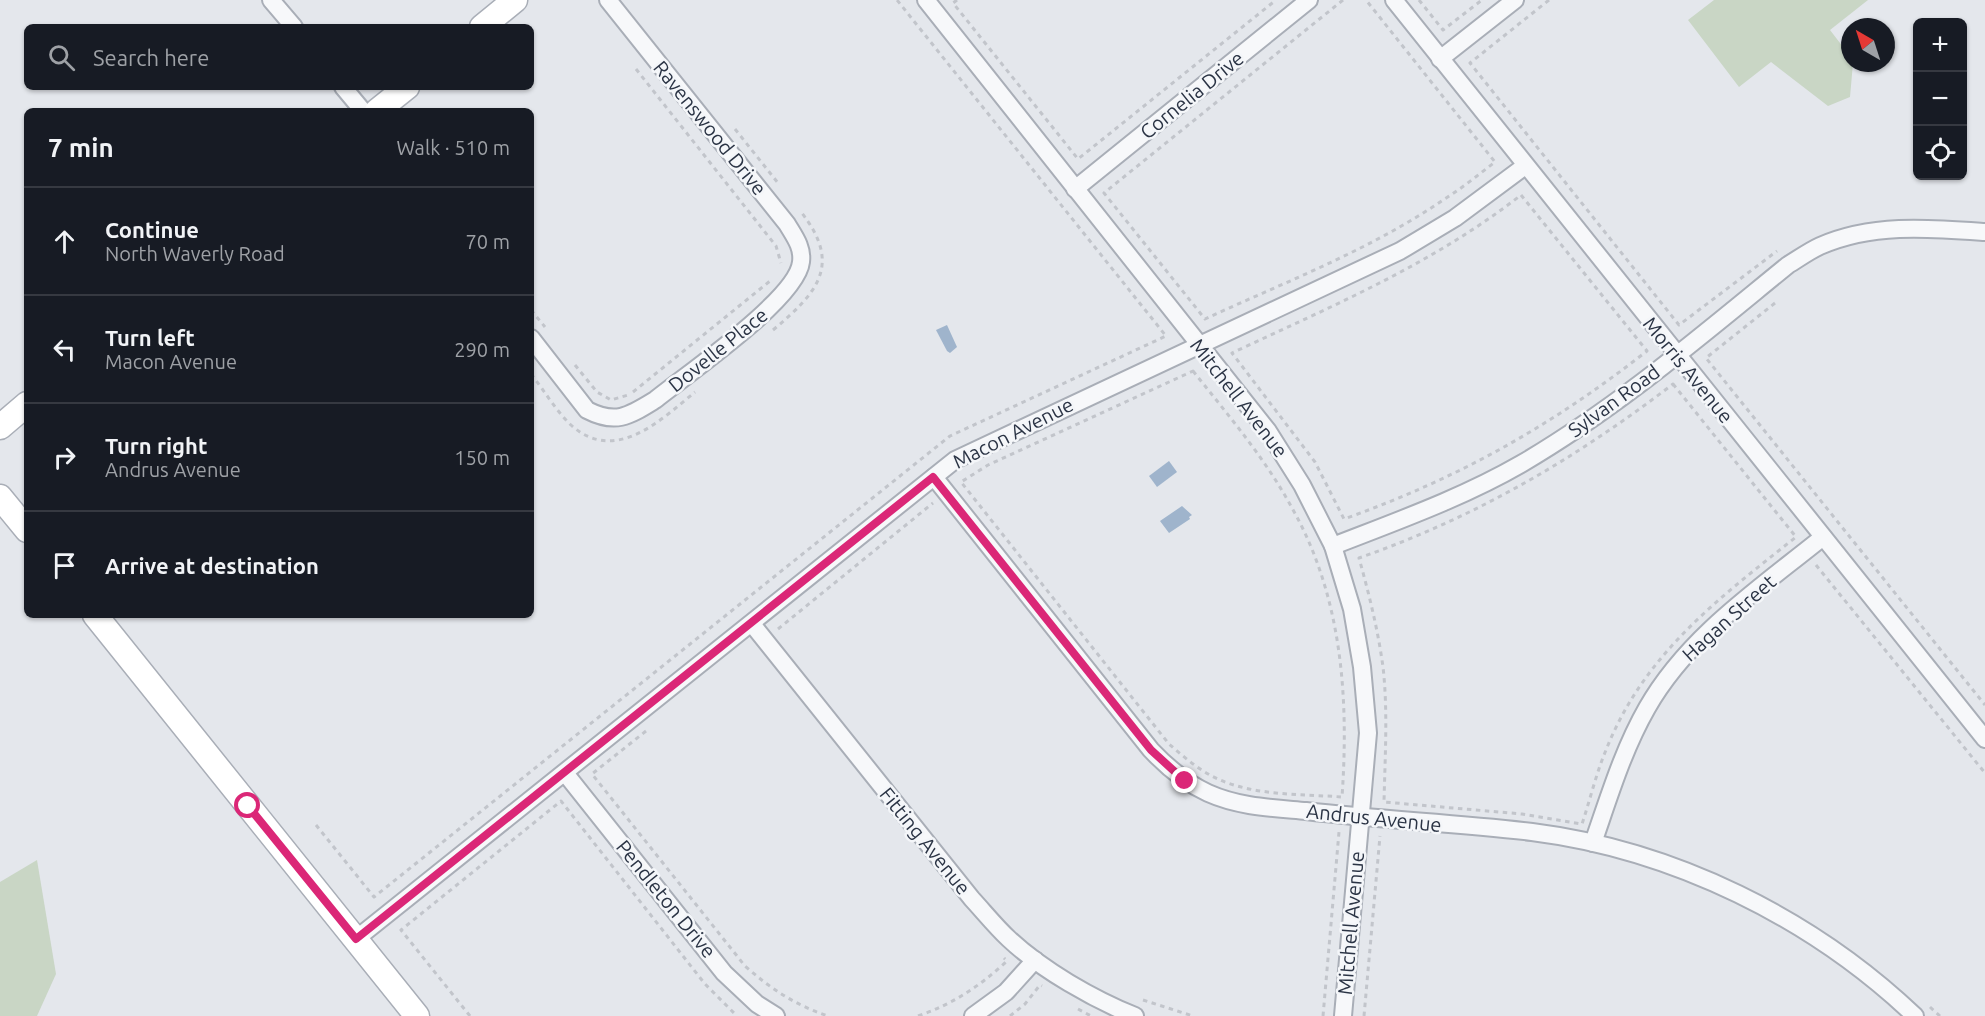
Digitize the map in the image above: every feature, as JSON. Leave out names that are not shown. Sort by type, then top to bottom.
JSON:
[{"type":"main road","points":[[486,24],[515,0]]},
{"type":"main road","points":[[381,108],[403,90]]},
{"type":"main road","points":[[0,427],[24,407]]},
{"type":"main road","points":[[0,497],[24,526]]},
{"type":"main road","points":[[97,618],[417,1016]]},
{"type":"street","points":[[272,0],[292,24]]},
{"type":"street","name":"Ravenswood Drive","points":[[608,0],[787,224],[800,246],[801,262]]},
{"type":"street","name":"Mitchell Avenue","points":[[926,0],[1268,431],[1302,485],[1334,546],[1352,609],[1362,667],[1368,733],[1343,1016]]},
{"type":"street","name":"Cornelia Drive","points":[[1075,189],[1309,0]]},
{"type":"street","name":"Morris Avenue","points":[[1394,0],[1985,739]]},
{"type":"street","points":[[1440,59],[1515,0]]},
{"type":"street","points":[[346,90],[360,108]]},
{"type":"street","name":"Macon Avenue","points":[[356,939],[955,460],[1400,251],[1455,218],[1525,166]]},
{"type":"street","name":"Sylvan Road","points":[[1334,546],[1446,502],[1521,464],[1591,420],[1788,265],[1820,246],[1856,235],[1918,227],[1985,232]]},
{"type":"street","name":"Dovelle Place","points":[[534,342],[586,410],[599,416],[617,419],[636,412],[655,400],[778,302],[795,281],[801,262]]},
{"type":"street","name":"Andrus Avenue","points":[[933,477],[1151,750],[1185,781],[1238,803],[1361,818],[1533,832],[1593,843],[1690,872],[1800,927],[1846,959],[1915,1016]]},
{"type":"street","name":"Hagan Street","points":[[1593,843],[1619,766],[1647,707],[1679,662],[1715,625],[1823,537]]},
{"type":"street","name":"Fitting Avenue","points":[[752,624],[972,899],[1008,939],[1035,960],[1112,1007],[1135,1016]]},
{"type":"street","name":"Pendleton Drive","points":[[565,773],[724,973],[757,1004],[776,1016]]},
{"type":"street","points":[[973,1016],[1006,992],[1035,960]]},
{"type":"path","points":[[316,825],[374,897],[950,436],[1166,336],[897,0]]},
{"type":"path","points":[[957,0],[953,3],[1078,159],[1276,0]]},
{"type":"path","points":[[1343,0],[1104,193],[1205,319],[1363,246],[1403,225],[1444,200],[1495,162],[1366,0]]},
{"type":"path","points":[[1419,0],[1443,30],[1482,0]]},
{"type":"path","points":[[1549,0],[1470,63],[1679,325],[1783,246]]},
{"type":"path","points":[[636,69],[776,246],[782,260],[780,267]]},
{"type":"path","points":[[735,129],[783,189]]},
{"type":"path","points":[[1521,195],[1647,351],[1595,392],[1524,437],[1452,476],[1402,498],[1344,519],[1315,462],[1232,353],[1407,271],[1472,231],[1521,195]]},
{"type":"path","points":[[768,334],[805,303],[819,280],[823,250],[810,224],[797,207]]},
{"type":"path","points":[[570,358],[597,392],[611,400],[630,395],[778,274]]},
{"type":"path","points":[[1774,303],[1706,358],[1985,705]]},
{"type":"path","points":[[534,314],[549,332]]},
{"type":"path","points":[[1193,371],[1245,436],[1293,509],[1330,603],[1341,657],[1345,711],[1342,797],[1252,789],[1218,779],[1190,762],[1170,744],[961,482],[988,465],[1193,371]]},
{"type":"path","points":[[534,378],[571,425],[592,438],[616,441],[647,432],[703,386]]},
{"type":"path","points":[[1673,384],[1796,537],[1695,620],[1655,663],[1629,704],[1606,749],[1582,824],[1522,813],[1384,802],[1383,668],[1374,611],[1359,558],[1443,526],[1507,494],[1570,458],[1673,384]]},
{"type":"path","points":[[1808,572],[1817,564],[1985,772]]},
{"type":"path","points":[[777,629],[785,639]]},
{"type":"path","points":[[647,730],[592,774],[745,966],[772,990],[805,1008],[828,1016]]},
{"type":"path","points":[[470,1016],[401,930],[561,801],[705,984],[737,1016]]},
{"type":"path","points":[[1364,1016],[1380,836],[1391,837]]},
{"type":"path","points":[[918,1016],[942,1008],[983,984],[1006,961],[999,953]]},
{"type":"path","points":[[1010,1016],[1025,1004],[1040,985],[1049,991]]},
{"type":"path","points":[[1138,999],[1193,1016]]},
{"type":"path","points":[[1925,1002],[1940,1016]]},
{"type":"path","points":[[1075,1007],[1091,1016]]},
{"type":"green space","points":[[1714,0],[1868,0],[1845,18],[1841,18],[1841,21],[1830,30],[1841,44],[1841,72],[1852,72],[1850,97],[1828,106],[1771,62],[1739,87],[1688,20]]},
{"type":"green space","points":[[37,860],[56,974],[37,1016],[0,1016],[0,882]]},
{"type":"water","points":[[947,325],[957,347],[950,353],[936,330]]},
{"type":"water","points":[[1169,461],[1177,472],[1157,487],[1149,476]]},
{"type":"water","points":[[1182,506],[1192,515],[1190,519],[1169,533],[1160,521]]},
{"type":"route","points":[[248,806],[356,939],[933,477],[1151,750],[1185,781]]}]
